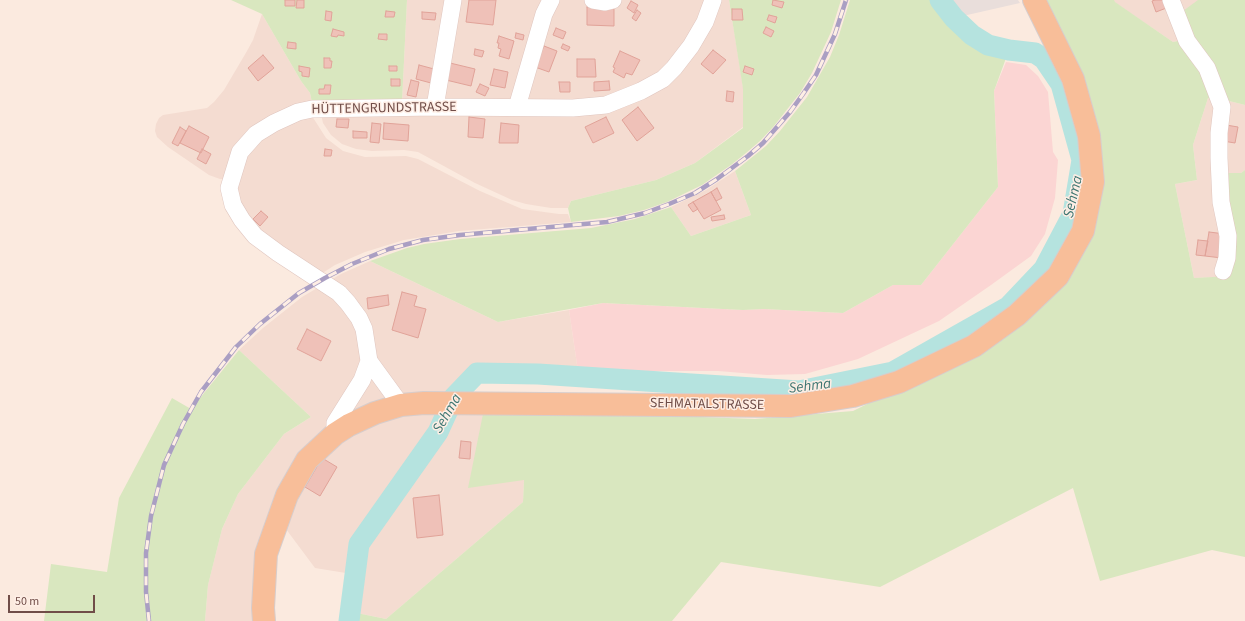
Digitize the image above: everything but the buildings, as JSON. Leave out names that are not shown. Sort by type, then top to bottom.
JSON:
[{"type":"main road","name":"SEHMATALSTRASSE","points":[[264,621],[263,608],[266,554],[287,495],[307,460],[335,434],[349,425],[375,413],[401,405],[424,403],[791,406],[854,396],[899,382],[974,346],[1017,315],[1058,276],[1083,231],[1093,182],[1089,136],[1072,79],[1034,0]]},
{"type":"street","points":[[435,107],[452,0]]},
{"type":"street","points":[[517,106],[542,21],[550,0]]},
{"type":"street","points":[[592,0],[605,2],[613,0]]},
{"type":"street","name":"HÜTTENGRUNDSTRASSE","points":[[401,405],[369,361],[364,329],[348,303],[339,293],[278,253],[256,236],[242,220],[233,205],[230,188],[240,152],[256,134],[274,123],[298,112],[312,109],[517,106],[573,108],[606,105],[663,79],[674,68],[691,46],[705,22],[713,0]]},
{"type":"street","points":[[1171,0],[1188,41],[1207,68],[1222,108],[1219,133],[1221,202],[1228,236],[1227,258],[1223,272]]},
{"type":"street","name":"HÜTTENGRUNDSTRASSE","points":[[335,434],[336,423],[362,380],[369,361]]},
{"type":"shaded area","points":[[407,0],[707,0],[699,26],[663,69],[642,84],[610,97],[575,101],[402,102]]},
{"type":"shaded area","points":[[722,0],[729,0],[743,87],[743,127],[695,163],[656,180],[571,201],[568,208],[551,208],[512,200],[475,183],[418,152],[404,150],[372,151],[356,149],[342,144],[331,135],[323,123],[321,114],[634,99],[709,29]]},
{"type":"shaded area","points":[[940,0],[1018,0],[1020,3],[954,18]]},
{"type":"shaded area","points":[[1114,0],[1198,1],[1182,40],[1173,42],[1114,2]]},
{"type":"shaded area","points":[[262,14],[301,81],[310,93],[312,103],[272,119],[224,179],[220,179],[209,175],[168,147],[157,137],[155,131],[156,124],[159,118],[163,115],[207,108],[214,102],[224,90],[253,40]]},
{"type":"shaded area","points":[[1006,62],[1026,65],[1038,76],[1048,92],[1053,152],[1058,160],[1055,198],[1045,234],[1031,256],[991,285],[939,321],[858,359],[805,374],[767,375],[718,371],[578,371],[569,310],[603,303],[843,313],[893,285],[921,285],[998,187],[994,91]]},
{"type":"shaded area","points":[[1208,98],[1245,105],[1245,170],[1241,173],[1227,173],[1231,277],[1194,278],[1175,184],[1197,180],[1193,145]]},
{"type":"shaded area","points":[[312,116],[326,138],[343,151],[365,157],[406,156],[418,159],[480,191],[522,209],[568,214],[571,222],[459,231],[404,240],[365,252],[335,265],[321,274],[247,221],[234,188],[244,157],[279,123]]},
{"type":"shaded area","points":[[735,171],[751,215],[691,236],[671,207],[706,190]]},
{"type":"shaded area","points":[[370,261],[498,322],[569,310],[578,371],[472,369],[453,390],[441,408],[484,409],[524,480],[523,502],[386,619],[357,613],[352,574],[315,568],[274,513],[259,621],[205,621],[208,585],[222,529],[238,494],[284,434],[311,417],[239,350],[263,328],[302,297],[341,274]]},
{"type":"green space","points":[[231,0],[407,0],[402,102],[312,103],[310,93],[301,81],[262,14]]},
{"type":"green space","points":[[729,0],[841,0],[831,32],[812,73],[800,93],[774,126],[746,153],[702,185],[667,202],[644,210],[619,216],[571,222],[568,208],[571,201],[656,180],[695,163],[743,128],[743,89]]},
{"type":"green space","points":[[850,0],[940,0],[954,18],[972,35],[988,45],[1009,50],[994,91],[998,187],[921,285],[893,285],[843,313],[603,303],[498,322],[370,261],[407,248],[424,244],[460,239],[591,228],[635,219],[671,207],[691,236],[751,215],[735,171],[766,146],[807,97],[830,57],[839,35]]},
{"type":"green space","points":[[1039,0],[1114,0],[1173,42],[1182,40],[1204,72],[1213,100],[1208,98],[1193,145],[1197,180],[1175,184],[1194,278],[1231,276],[1227,173],[1241,173],[1245,170],[1245,557],[1212,550],[1100,581],[1073,488],[880,587],[721,562],[672,621],[356,621],[357,613],[386,619],[523,502],[524,480],[468,488],[484,409],[755,419],[853,411],[989,344],[1039,306],[1097,195]]},
{"type":"green space","points":[[1198,0],[1245,0],[1245,105],[1225,100],[1192,34],[1183,11]]},
{"type":"green space","points":[[239,350],[311,417],[284,434],[238,494],[222,529],[208,585],[205,621],[44,621],[51,564],[107,572],[119,498],[172,398],[191,409]]},
{"type":"waterway","name":"Sehma","points":[[349,621],[359,544],[438,432],[454,397],[477,373],[538,374],[799,391],[893,372],[1008,307],[1044,269],[1073,214],[1082,160],[1061,84],[1044,59],[1035,53],[1009,50],[988,45],[972,35],[954,18],[940,0]]},
{"type":"railway","points":[[149,621],[146,592],[146,553],[151,516],[164,465],[183,424],[201,392],[236,347],[260,324],[299,293],[352,264],[389,249],[423,240],[460,235],[607,222],[645,213],[695,193],[748,156],[763,143],[790,112],[816,75],[835,34],[846,0]]}]
